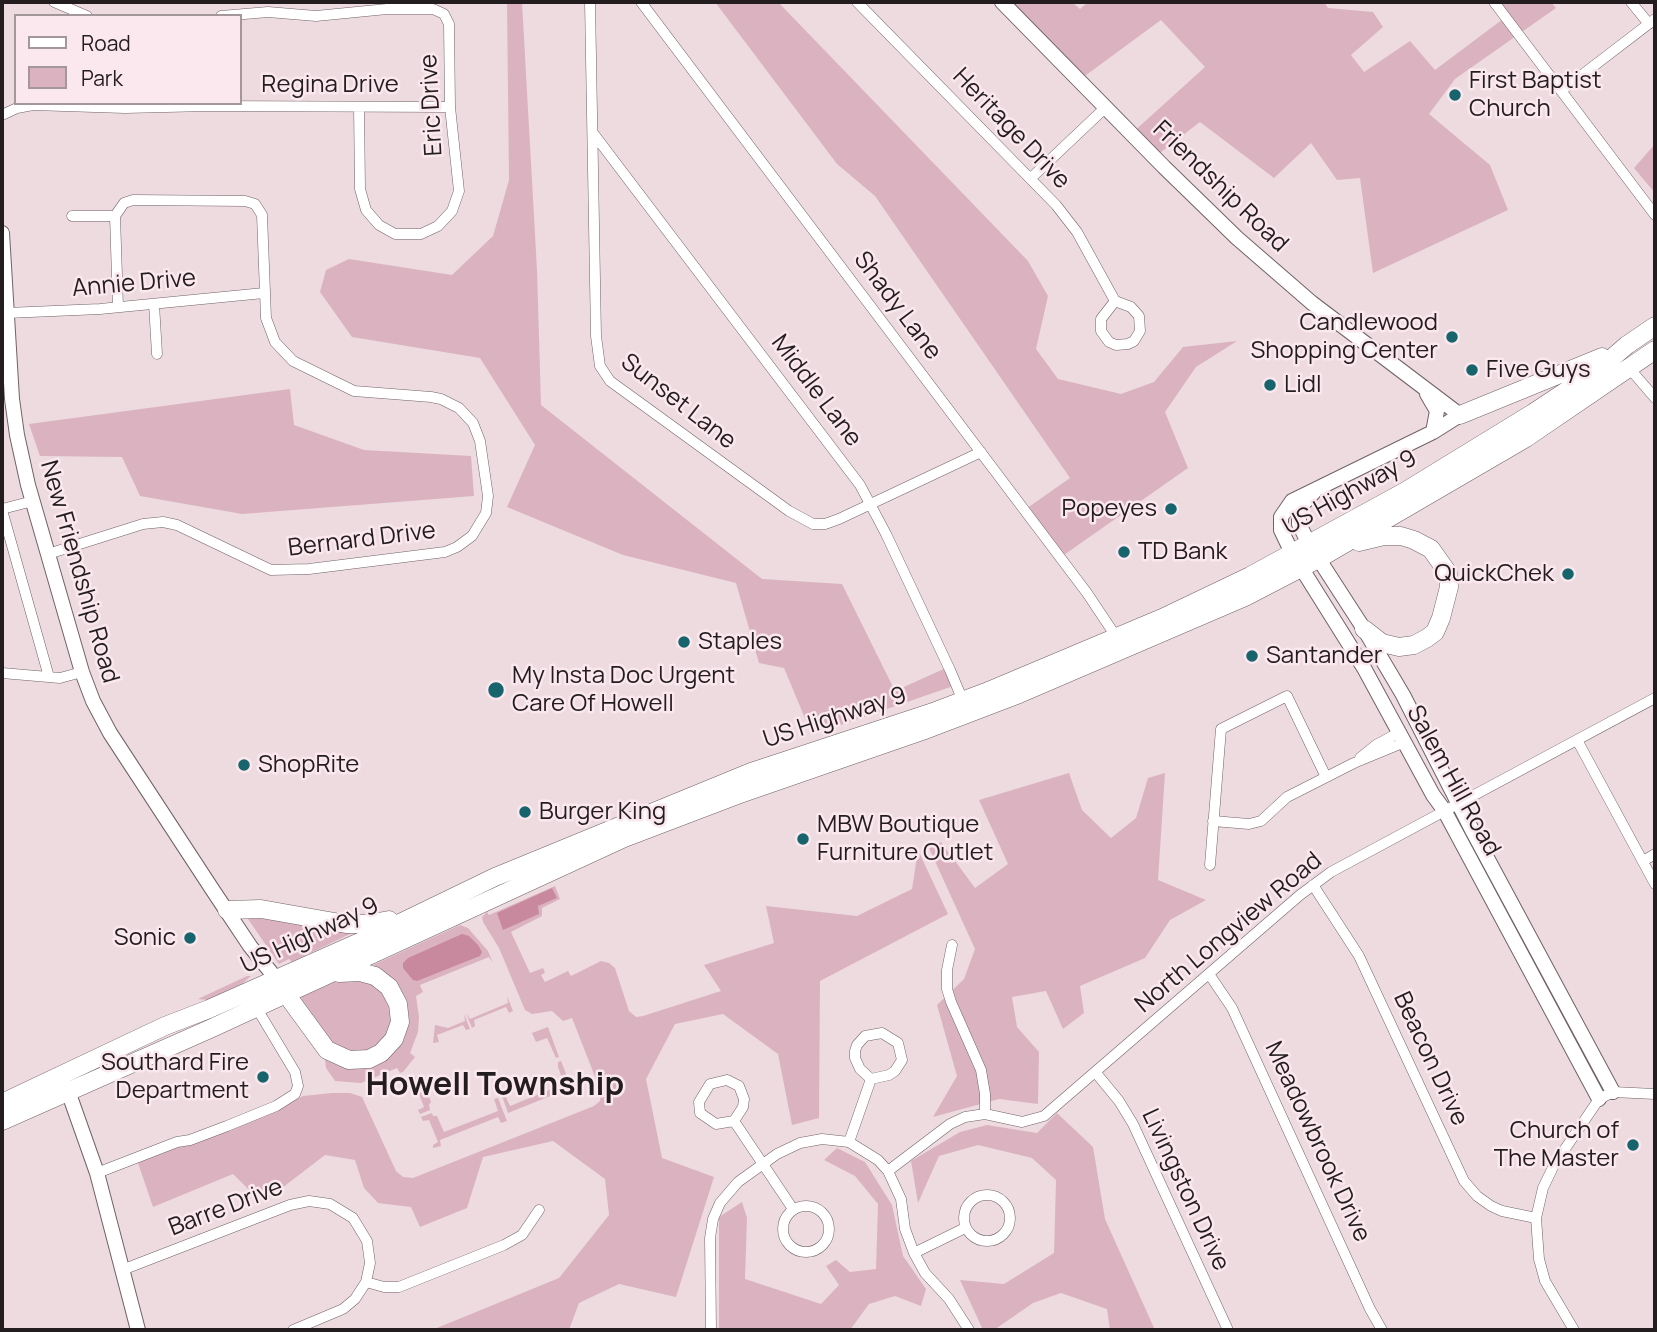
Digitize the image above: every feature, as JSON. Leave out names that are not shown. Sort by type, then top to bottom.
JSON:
[{"type":"highway","name":"US Highway 9","points":[[1319,552],[1404,492],[1598,370],[1655,326]]},
{"type":"highway","points":[[1461,415],[1571,371],[1627,345]]},
{"type":"highway","name":"US Highway 9","points":[[2,1121],[256,1007],[281,986],[370,937],[495,877],[751,772],[963,701],[1117,638],[1250,576],[1319,552],[1526,438],[1655,350]]},
{"type":"highway","points":[[1319,552],[1371,539],[1401,536],[1431,550],[1440,559],[1448,573],[1448,594],[1435,632],[1414,645],[1399,647],[1388,645],[1364,629]]},
{"type":"highway","name":"US Highway 9","points":[[2,1103],[165,1026],[281,986],[328,974],[624,838],[1019,694],[1245,597],[1297,560]]},
{"type":"highway","points":[[227,910],[261,909],[314,920],[357,924],[382,922],[416,913]]},
{"type":"highway","points":[[281,986],[321,1043],[334,1054],[343,1059],[358,1061],[381,1054],[394,1039],[400,1022],[398,1004],[393,992],[385,983],[368,974],[349,971],[328,974]]},
{"type":"street","points":[[54,2],[73,14]]},
{"type":"street","name":"Sunset Lane","points":[[590,2],[596,336],[598,360],[603,372],[614,385],[810,523],[825,524],[981,452]]},
{"type":"street","name":"Shady Lane","points":[[641,2],[1087,593],[1117,638]]},
{"type":"street","name":"Heritage Drive","points":[[857,2],[1031,178],[1077,232],[1115,301],[1131,307],[1139,316],[1140,331],[1134,341],[1128,344],[1116,345],[1109,342],[1101,331],[1101,319],[1115,301]]},
{"type":"street","name":"Friendship Road","points":[[1002,2],[1237,238],[1312,303],[1461,415]]},
{"type":"street","points":[[1494,2],[1655,215]]},
{"type":"street","points":[[1561,91],[1652,22],[1631,2]]},
{"type":"street","name":"Eric Drive","points":[[242,14],[268,12],[316,16],[387,9],[438,10],[443,14],[449,24],[450,107],[459,181],[452,211],[439,226],[412,235],[396,233],[379,225],[366,210],[360,188],[359,107]]},
{"type":"street","name":"Regina Drive","points":[[2,115],[24,106],[36,105]]},
{"type":"street","name":"Regina Drive","points":[[67,105],[125,108],[450,107]]},
{"type":"street","points":[[1031,178],[1106,107]]},
{"type":"street","name":"Middle Lane","points":[[593,133],[860,485],[963,701]]},
{"type":"street","name":"Bernard Drive","points":[[48,554],[150,523],[177,526],[261,567],[278,571],[441,553],[457,547],[472,536],[486,513],[488,496],[481,441],[465,413],[441,399],[354,391],[293,361],[281,351],[269,332],[264,293],[262,215],[255,204],[245,201],[133,200],[121,206],[115,216]]},
{"type":"street","points":[[72,216],[115,216],[118,307]]},
{"type":"street","name":"New Friendship Road","points":[[2,233],[12,400],[22,456],[82,672],[93,701],[110,733],[250,946],[281,986]]},
{"type":"street","name":"Annie Drive","points":[[7,313],[118,307],[264,293]]},
{"type":"street","points":[[154,304],[157,354]]},
{"type":"street","points":[[1630,369],[1655,398]]},
{"type":"street","points":[[1423,387],[1437,411],[1433,432]]},
{"type":"street","name":"Salem Hill Road","points":[[1461,415],[1433,432],[1292,501],[1281,517],[1281,530],[1364,668],[1444,810],[1599,1099]]},
{"type":"street","name":"Salem Hill Road","points":[[1317,488],[1302,505],[1300,524],[1415,718],[1613,1092]]},
{"type":"street","points":[[33,500],[2,509],[49,677]]},
{"type":"street","points":[[2,673],[64,678],[82,672]]},
{"type":"street","points":[[1210,865],[1221,729],[1287,696],[1326,777]]},
{"type":"street","name":"North Longview Road","points":[[985,1114],[1021,1122],[1038,1119],[1096,1073],[1331,872],[1655,698]]},
{"type":"street","points":[[1213,821],[1249,824],[1261,821],[1287,797],[1354,762],[1376,745],[1402,737],[1415,718]]},
{"type":"street","points":[[1577,740],[1655,884]]},
{"type":"street","points":[[1643,861],[1655,854]]},
{"type":"street","name":"Beacon Drive","points":[[1313,885],[1359,956],[1464,1181],[1476,1196],[1491,1206],[1535,1218]]},
{"type":"street","points":[[888,1171],[950,1124],[964,1117],[985,1114],[981,1070],[947,989],[947,970],[952,945]]},
{"type":"street","name":"Meadowbrook Drive","points":[[1209,974],[1232,1008],[1382,1330]]},
{"type":"street","points":[[96,1173],[227,1126],[276,1106],[295,1094],[298,1086],[295,1072],[256,1007]]},
{"type":"street","points":[[882,1032],[896,1039],[902,1060],[889,1075],[872,1079],[860,1069],[855,1051],[865,1036],[882,1032]]},
{"type":"street","name":"Livingston Drive","points":[[1096,1073],[1119,1101],[1133,1124],[1228,1330]]},
{"type":"street","points":[[849,1142],[872,1079]]},
{"type":"street","points":[[727,1080],[739,1086],[743,1093],[743,1107],[734,1121],[716,1124],[700,1113],[699,1102],[710,1084],[727,1080]]},
{"type":"street","points":[[68,1091],[96,1173],[138,1330]]},
{"type":"street","points":[[1574,1330],[1542,1271],[1536,1247],[1535,1218],[1543,1188],[1599,1099],[1613,1092],[1655,1094]]},
{"type":"street","points":[[734,1121],[793,1209]]},
{"type":"street","points":[[711,1330],[710,1238],[713,1219],[724,1196],[763,1164],[800,1143],[822,1139],[849,1142],[869,1154],[888,1171],[901,1199],[905,1229],[914,1253],[925,1273],[949,1299],[969,1330]]},
{"type":"street","points":[[979,1196],[996,1198],[1007,1210],[1007,1229],[998,1239],[978,1239],[965,1228],[964,1214],[967,1207],[979,1196]]},
{"type":"street","name":"Barre Drive","points":[[122,1270],[290,1205],[319,1202],[342,1210],[361,1229],[369,1251],[370,1263],[366,1282]]},
{"type":"street","points":[[810,1206],[822,1212],[829,1223],[831,1231],[825,1242],[814,1250],[806,1251],[791,1246],[783,1234],[783,1226],[793,1209],[810,1206]]},
{"type":"street","points":[[293,1330],[343,1309],[355,1299],[366,1282],[384,1287],[405,1285],[504,1245],[522,1235],[539,1210]]},
{"type":"street","points":[[914,1253],[965,1228]]},
{"type":"green space","points":[[507,2],[522,2],[537,270],[541,405],[762,579],[842,584],[895,691],[948,667],[956,685],[812,735],[784,668],[759,663],[736,583],[623,555],[507,507],[535,445],[480,358],[352,337],[320,292],[326,270],[349,259],[452,275],[493,236],[509,180]]},
{"type":"green space","points":[[715,2],[778,2],[1028,261],[1048,296],[1036,349],[1058,379],[1121,394],[1154,382],[1183,347],[1237,341],[1196,367],[1165,412],[1188,468],[1061,557],[1023,511],[1070,478],[875,196],[837,164]]},
{"type":"green space","points":[[1000,2],[1072,2],[1080,9],[1088,2],[1324,2],[1328,8],[1373,12],[1383,27],[1351,55],[1364,72],[1410,41],[1435,70],[1503,19],[1490,2],[1551,2],[1556,8],[1455,79],[1429,114],[1490,165],[1508,210],[1373,273],[1360,178],[1337,180],[1311,143],[1274,178],[1200,122],[1152,159],[1131,134],[1205,67],[1161,20],[1078,81]]},
{"type":"green space","points":[[1655,144],[1655,193],[1634,168]]},
{"type":"green space","points":[[290,389],[294,425],[364,450],[471,456],[474,496],[242,514],[140,496],[122,457],[40,456],[29,424]]},
{"type":"green space","points":[[1069,773],[1082,810],[1111,838],[1136,818],[1148,778],[1165,773],[1158,880],[1206,900],[1170,920],[1145,958],[1080,986],[1084,1013],[1063,1029],[1046,991],[1012,997],[1017,1027],[1039,1052],[1038,1104],[999,1099],[933,1117],[957,1076],[937,1005],[964,979],[975,949],[929,848],[941,842],[975,888],[1008,864],[979,800]]},
{"type":"green space","points":[[918,850],[948,914],[820,981],[819,1118],[792,1125],[778,1054],[723,1014],[675,1024],[646,1079],[662,1158],[714,1177],[676,1297],[619,1284],[579,1303],[569,1330],[432,1330],[559,1278],[609,1215],[605,1179],[553,1141],[483,1157],[467,1208],[420,1227],[411,1207],[378,1203],[364,1188],[355,1160],[325,1155],[265,1201],[233,1174],[153,1207],[137,1160],[252,1121],[303,1096],[350,1093],[362,1097],[396,1171],[403,1177],[413,1178],[594,1106],[600,1101],[601,1092],[572,1018],[563,1021],[552,1011],[532,1014],[525,1010],[499,948],[483,922],[482,917],[487,912],[489,915],[555,886],[560,899],[542,908],[542,916],[511,932],[530,973],[543,968],[545,973],[541,975],[545,982],[568,971],[571,976],[601,961],[609,963],[615,968],[629,1011],[636,1017],[643,1016],[721,991],[704,965],[774,943],[766,906],[857,916],[912,889]]},
{"type":"green space","points":[[252,912],[352,933],[292,962],[289,959],[279,964],[246,916]]},
{"type":"green space","points":[[460,925],[468,928],[488,951],[493,963],[489,957],[420,985],[423,992],[416,996],[418,1032],[410,1053],[415,1057],[403,1072],[400,1073],[397,1068],[361,1083],[335,1081],[326,1068],[325,1059],[343,1067],[370,1067],[388,1059],[404,1040],[409,1018],[404,995],[394,980],[373,965]]},
{"type":"green space","points":[[251,976],[242,984],[208,1000],[198,999]]},
{"type":"green space","points":[[350,977],[382,987],[396,1019],[376,1051],[338,1051],[300,1001],[301,997]]},
{"type":"green space","points":[[507,996],[513,1011],[509,1013],[506,1007],[474,1020],[475,1026],[472,1028],[466,1013],[470,1019],[508,1003]]},
{"type":"green space","points":[[464,1014],[470,1029],[466,1030],[463,1025],[437,1035],[439,1042],[433,1043],[435,1025],[448,1028],[465,1021]]},
{"type":"green space","points":[[548,1027],[559,1057],[556,1058],[547,1038],[536,1042],[532,1033]]},
{"type":"green space","points":[[561,1061],[572,1089],[578,1088],[579,1092],[571,1094],[568,1089],[508,1113],[502,1096],[505,1095],[510,1106],[564,1084],[558,1067],[558,1062]]},
{"type":"green space","points":[[419,1076],[431,1102],[430,1110],[420,1114],[418,1110],[424,1107],[414,1081],[407,1081]]},
{"type":"green space","points":[[498,1098],[507,1121],[501,1123],[498,1117],[440,1140],[441,1146],[433,1148],[438,1142],[429,1120],[423,1121],[421,1117],[432,1113],[437,1116],[444,1132],[498,1111],[494,1099]]},
{"type":"green space","points":[[1057,1113],[1093,1147],[1105,1219],[1155,1330],[1110,1330],[1107,1309],[1061,1293],[1033,1303],[994,1330],[983,1330],[960,1280],[1004,1284],[1054,1253],[1056,1180],[1032,1158],[978,1145],[939,1156],[918,1203],[911,1161],[960,1132],[987,1125],[1037,1133]]},
{"type":"green space","points":[[837,1148],[865,1162],[892,1205],[903,1256],[926,1289],[921,1306],[895,1296],[869,1304],[850,1330],[719,1330],[719,1217],[742,1202],[747,1218],[745,1279],[821,1304],[839,1285],[826,1266],[836,1260],[850,1272],[876,1269],[878,1204],[855,1176],[824,1160]]},
{"type":"shaded area","points":[[552,888],[557,898],[538,906],[539,914],[503,930],[497,913]]},
{"type":"shaded area","points":[[462,934],[469,936],[478,945],[482,952],[480,956],[417,981],[403,968],[403,963],[408,958]]},
{"type":"place","name":"First Baptist Church","points":[[1455,95]]},
{"type":"place","name":"Candlewood Shopping Center","points":[[1452,337]]},
{"type":"place","name":"Five Guys","points":[[1472,370]]},
{"type":"place","name":"Lidl","points":[[1270,385]]},
{"type":"place","name":"Popeyes","points":[[1171,509]]},
{"type":"place","name":"TD Bank","points":[[1124,552]]},
{"type":"place","name":"QuickChek","points":[[1568,574]]},
{"type":"place","name":"Staples","points":[[684,642]]},
{"type":"place","name":"Santander","points":[[1252,656]]},
{"type":"place","name":"My Insta Doc Urgent Care Of Howell","points":[[496,690]]},
{"type":"place","name":"ShopRite","points":[[244,765]]},
{"type":"place","name":"Burger King","points":[[525,812]]},
{"type":"place","name":"MBW Boutique Furniture Outlet","points":[[803,839]]},
{"type":"place","name":"Sonic","points":[[190,938]]},
{"type":"place","name":"Southard Fire Department","points":[[263,1077]]},
{"type":"place","name":"Church of The Master","points":[[1633,1145]]},
{"type":"district","name":"Howell Township","points":[[495,1086]]}]
